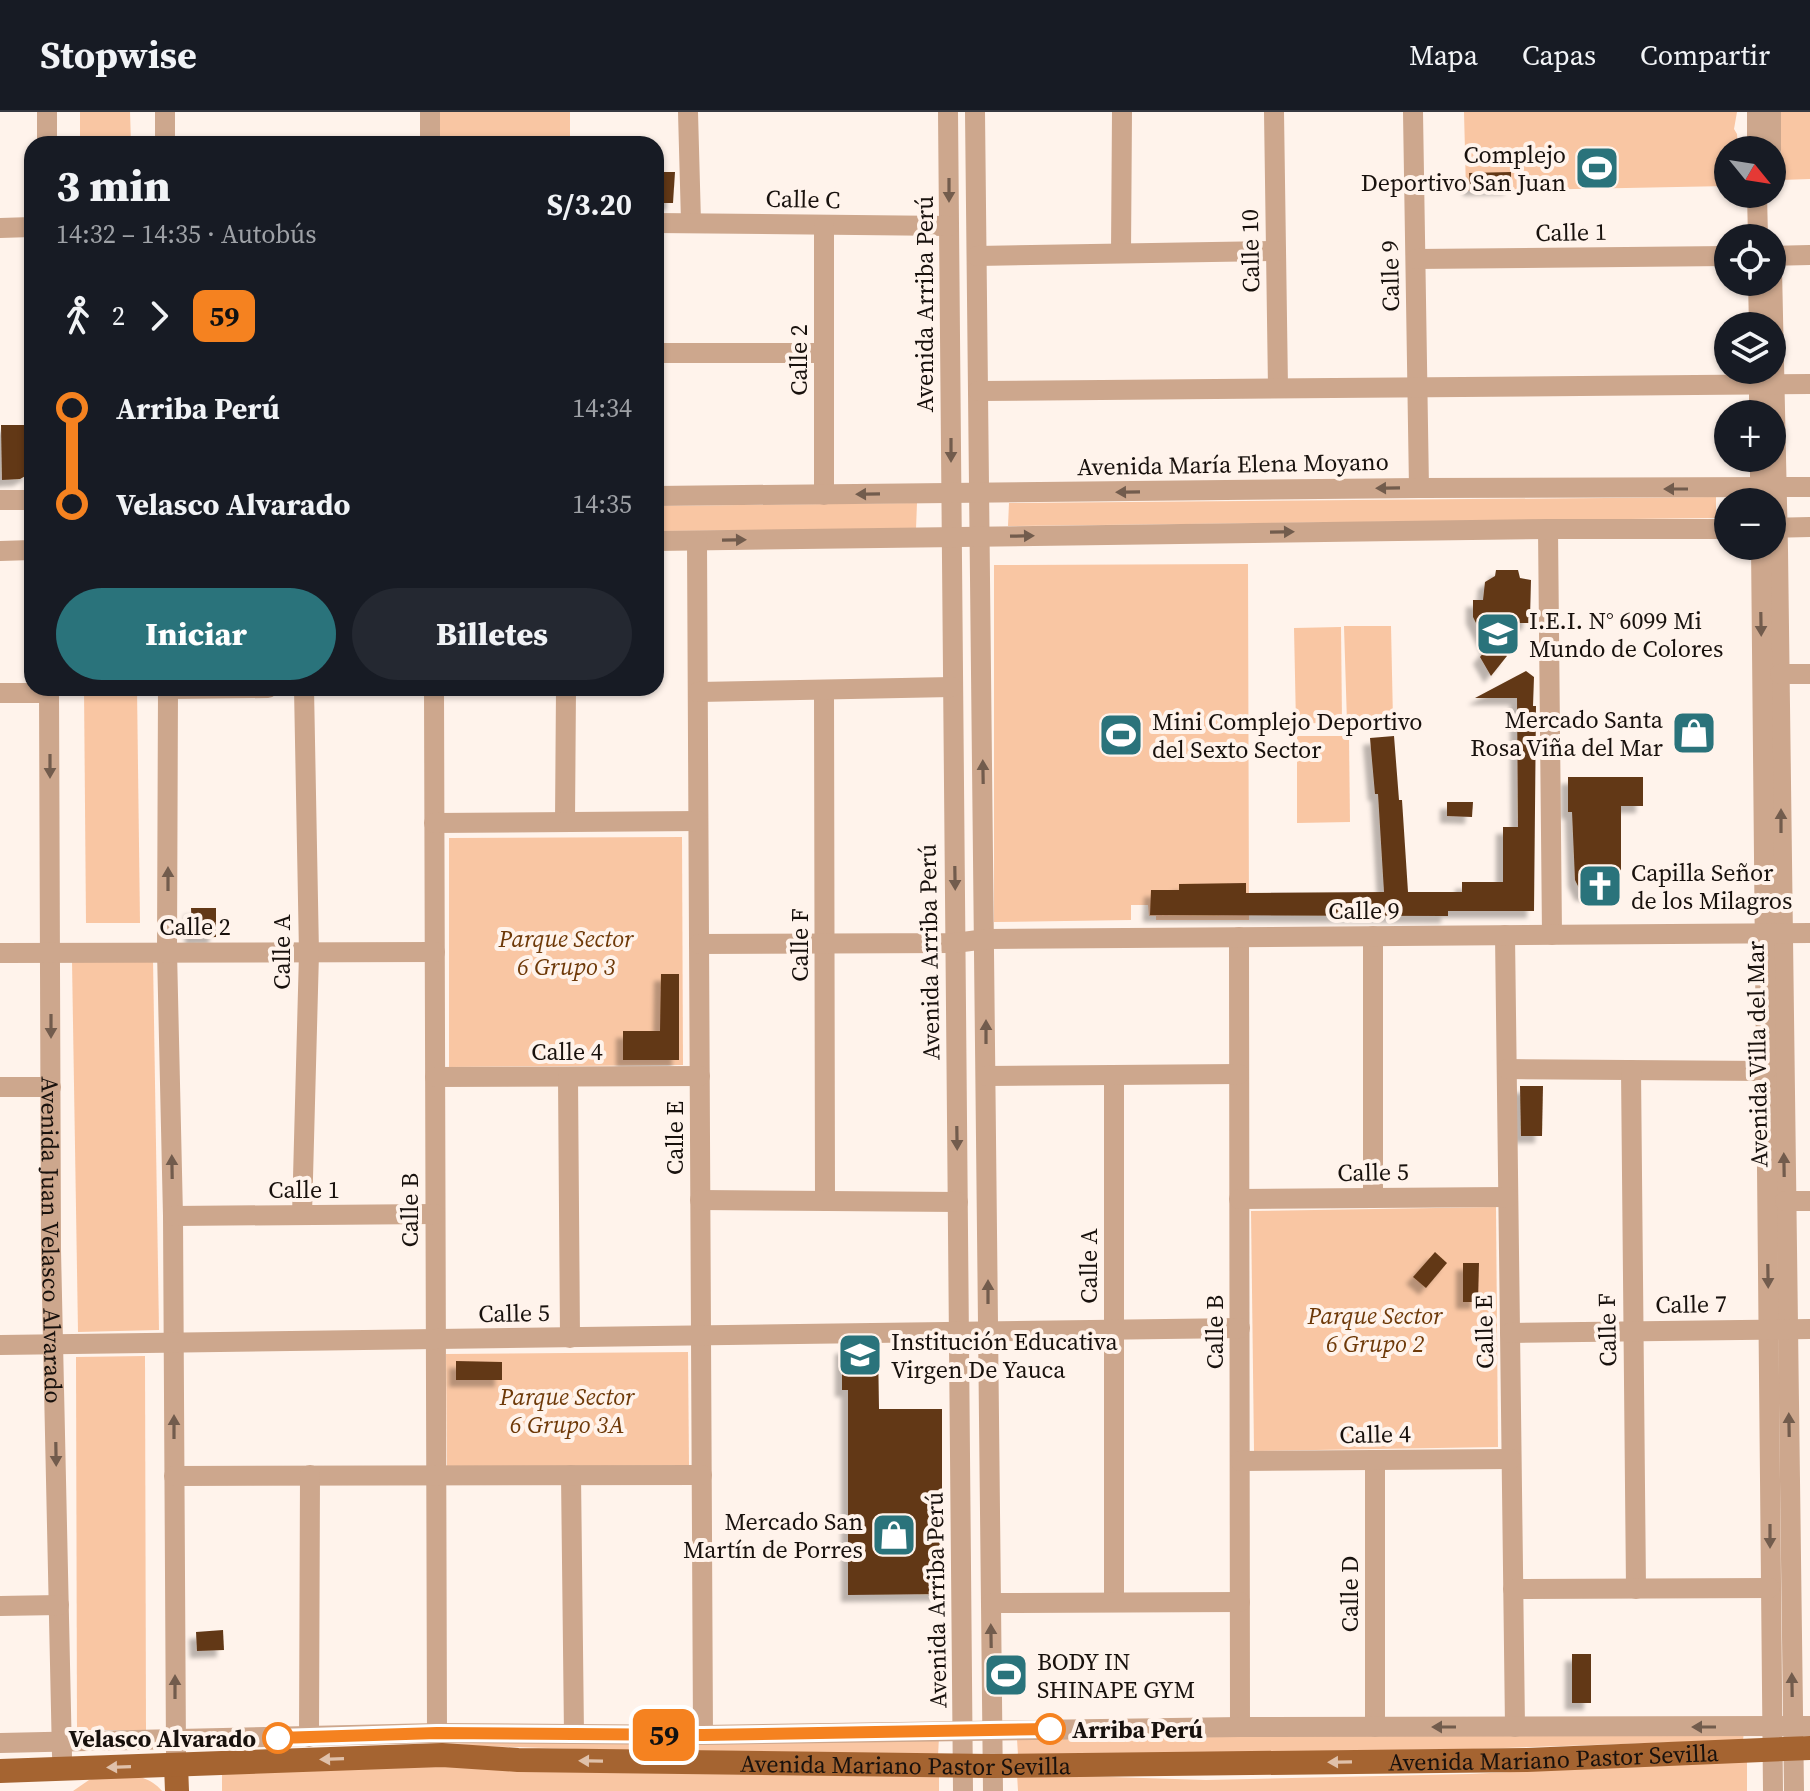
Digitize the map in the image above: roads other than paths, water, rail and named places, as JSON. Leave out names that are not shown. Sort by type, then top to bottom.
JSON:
[{"type":"main road","name":"Avenida Mariano Pastor Sevilla","points":[[0,1771],[62,1780],[176,1765],[442,1755],[518,1760],[964,1766],[1527,1760],[1792,1738]]},
{"type":"main road","points":[[176,1765],[177,1791]]},
{"type":"street","points":[[47,112],[47,136]]},
{"type":"street","points":[[165,112],[165,136]]},
{"type":"street","points":[[430,112],[430,136]]},
{"type":"street","points":[[688,112],[691,222]]},
{"type":"street","name":"Avenida Arriba Perú","points":[[948,112],[958,1202],[973,1332],[991,1603],[993,1791]]},
{"type":"street","name":"Avenida Arriba Perú","points":[[963,1791],[973,1332],[986,1076],[975,112]]},
{"type":"street","points":[[1121,253],[1122,112]]},
{"type":"street","name":"Calle 10","points":[[1274,112],[1278,388]]},
{"type":"street","name":"Calle 9","points":[[1413,112],[1419,488]]},
{"type":"street","points":[[1757,112],[1757,136]]},
{"type":"street","points":[[1771,112],[1771,136]]},
{"type":"street","name":"Calle C","points":[[664,223],[949,226]]},
{"type":"street","name":"Calle 2","points":[[824,226],[824,495]]},
{"type":"street","points":[[0,228],[24,227]]},
{"type":"street","points":[[977,256],[1276,251]]},
{"type":"street","points":[[1786,256],[1810,255]]},
{"type":"street","name":"Calle 1","points":[[1416,259],[1714,256]]},
{"type":"street","points":[[664,353],[824,353]]},
{"type":"street","points":[[978,391],[1417,387],[1714,380]]},
{"type":"street","points":[[1786,381],[1810,384]]},
{"type":"street","name":"Avenida Villa del Mar","points":[[1765,384],[1766,488]]},
{"type":"street","name":"Avenida María Elena Moyano","points":[[1786,490],[1810,487]]},
{"type":"street","name":"Avenida María Elena Moyano","points":[[664,496],[1419,488],[1714,492]]},
{"type":"street","points":[[0,500],[24,500]]},
{"type":"street","points":[[1786,528],[1810,527]]},
{"type":"street","points":[[1548,529],[1552,935]]},
{"type":"street","points":[[664,541],[1714,529]]},
{"type":"street","name":"Calle E","points":[[697,541],[703,1735]]},
{"type":"street","points":[[0,551],[24,550]]},
{"type":"street","name":"Avenida Villa del Mar","points":[[1761,560],[1785,1201],[1777,1330],[1770,1588],[1792,1738],[1773,1791]]},
{"type":"street","name":"Avenida Villa del Mar","points":[[1776,560],[1780,674],[1766,1071],[1777,1330],[1800,1460],[1792,1738],[1794,1791]]},
{"type":"street","points":[[1780,674],[1810,674]]},
{"type":"street","points":[[698,692],[952,687]]},
{"type":"street","name":"Calle F","points":[[824,690],[825,1201]]},
{"type":"street","points":[[0,693],[24,692]]},
{"type":"street","name":"Avenida Juan Velasco Alvarado","points":[[49,696],[51,1250],[62,1780]]},
{"type":"street","points":[[168,696],[167,951],[173,1216],[176,1765]]},
{"type":"street","name":"Calle A","points":[[302,1215],[309,953],[304,696]]},
{"type":"street","name":"Calle B","points":[[434,696],[437,1733]]},
{"type":"street","points":[[565,822],[566,696]]},
{"type":"street","points":[[434,823],[698,821]]},
{"type":"street","points":[[1773,934],[1810,933]]},
{"type":"street","name":"Calle 9","points":[[955,943],[986,939],[1773,934]]},
{"type":"street","name":"Calle E","points":[[1505,935],[1515,1727]]},
{"type":"street","points":[[1373,936],[1373,1198]]},
{"type":"street","name":"Calle B","points":[[1239,937],[1240,1727]]},
{"type":"street","points":[[699,944],[955,943]]},
{"type":"street","points":[[0,953],[50,952]]},
{"type":"street","name":"Calle 2","points":[[50,952],[435,952]]},
{"type":"street","points":[[1507,1069],[1766,1071]]},
{"type":"street","name":"Calle F","points":[[1631,1070],[1636,1589]]},
{"type":"street","points":[[986,1076],[1239,1074]]},
{"type":"street","name":"Calle A","points":[[1114,1075],[1114,1602]]},
{"type":"street","name":"Calle 4","points":[[435,1077],[700,1076]]},
{"type":"street","points":[[568,1077],[570,1338]]},
{"type":"street","points":[[0,1087],[51,1087]]},
{"type":"street","name":"Calle 5","points":[[1239,1199],[1508,1197]]},
{"type":"street","points":[[700,1200],[958,1202]]},
{"type":"street","points":[[1785,1201],[1810,1201]]},
{"type":"street","name":"Calle 1","points":[[173,1216],[435,1214]]},
{"type":"street","points":[[973,1332],[1240,1328]]},
{"type":"street","points":[[1777,1330],[1810,1329]]},
{"type":"street","name":"Calle 7","points":[[1510,1333],[1777,1330]]},
{"type":"street","name":"Calle 5","points":[[55,1344],[973,1332]]},
{"type":"street","points":[[0,1345],[55,1344]]},
{"type":"street","name":"Calle 4","points":[[1240,1461],[1511,1459]]},
{"type":"street","name":"Calle D","points":[[1375,1460],[1375,1727]]},
{"type":"street","points":[[309,1737],[310,1475]]},
{"type":"street","points":[[571,1475],[574,1734]]},
{"type":"street","points":[[174,1476],[702,1475]]},
{"type":"street","points":[[1513,1589],[1770,1588]]},
{"type":"street","points":[[991,1603],[1240,1602]]},
{"type":"street","points":[[0,1606],[59,1605]]},
{"type":"street","name":"Avenida Mariano Pastor Sevilla","points":[[0,1743],[437,1733],[703,1735],[1240,1727],[1515,1727],[1792,1738]]},
{"type":"place","name":"Complejo Deportivo San Juan","points":[[1597,168]]},
{"type":"place","name":"I.E.I. N° 6099 Mi Mundo de Colores","points":[[1498,634]]},
{"type":"place","name":"Mercado Santa Rosa Viña del Mar","points":[[1694,733]]},
{"type":"place","name":"Mini Complejo Deportivo del Sexto Sector","points":[[1121,735]]},
{"type":"place","name":"Capilla Señor de los Milagros","points":[[1600,886]]},
{"type":"place","name":"Institución Educativa Virgen De Yauca","points":[[860,1355]]},
{"type":"place","name":"Mercado San Martín de Porres","points":[[894,1535]]},
{"type":"place","name":"BODY IN SHINAPE GYM","points":[[1006,1675]]},
{"type":"place","name":"Arriba Perú","points":[[1050,1729]]},
{"type":"place","name":"Velasco Alvarado","points":[[278,1738]]},
{"type":"park label","name":"Parque Sector 6 Grupo 3","points":[[566,952]]},
{"type":"park label","name":"Parque Sector 6 Grupo 2","points":[[1375,1329]]},
{"type":"park label","name":"Parque Sector 6 Grupo 3A","points":[[567,1410]]}]
